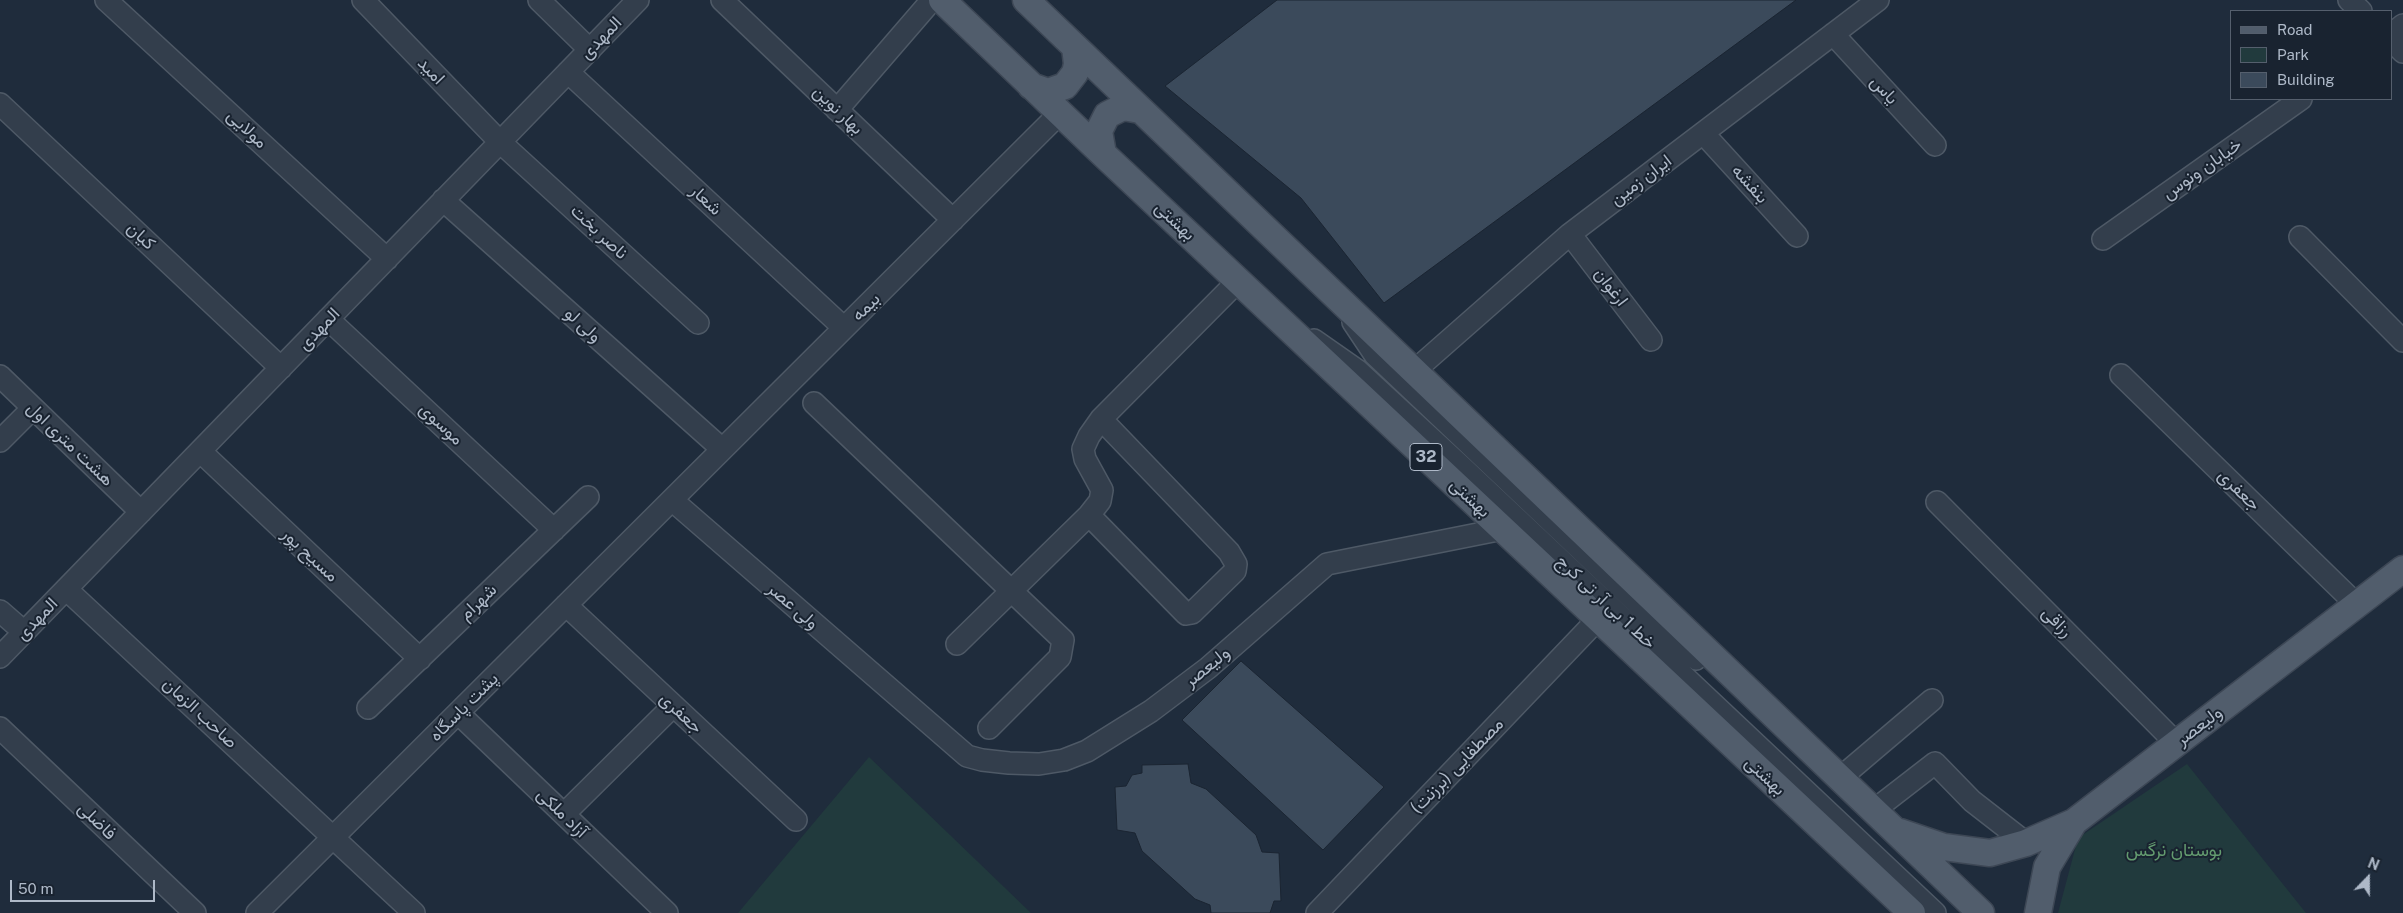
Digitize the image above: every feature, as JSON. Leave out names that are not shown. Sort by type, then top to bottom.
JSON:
[{"type":"main road","name":"بهشتی","points":[[942,0],[1103,154],[1912,913]]},
{"type":"main road","points":[[1026,0],[1873,812],[1981,913]]},
{"type":"main road","points":[[1031,86],[1048,92],[1065,86],[1075,73],[1077,64],[1075,47]]},
{"type":"main road","points":[[1103,154],[1099,131],[1107,115],[1123,107],[1140,110]]},
{"type":"main road","name":"ولیعصر","points":[[2038,913],[2047,867],[2074,822],[2403,569]]},
{"type":"main road","points":[[1892,830],[1944,847],[1990,853],[2026,843],[2074,822]]},
{"type":"street","name":"مولایی","points":[[106,0],[387,259]]},
{"type":"street","name":"امید","points":[[363,0],[500,142]]},
{"type":"street","points":[[539,0],[590,50]]},
{"type":"street","name":"المهدی","points":[[0,657],[638,0]]},
{"type":"street","name":"بهار نوین","points":[[722,0],[953,220]]},
{"type":"street","points":[[837,110],[932,0]]},
{"type":"street","name":"ایران زمین","points":[[1413,372],[1570,234],[1878,0]]},
{"type":"street","points":[[2349,0],[2360,10]]},
{"type":"street","points":[[2393,33],[2403,25]]},
{"type":"street","name":"یاس","points":[[1833,34],[1935,145]]},
{"type":"street","points":[[2393,42],[2403,52]]},
{"type":"street","name":"شعار","points":[[568,72],[844,328]]},
{"type":"street","name":"خیابان ونوس","points":[[2103,239],[2299,100]]},
{"type":"street","name":"کیان","points":[[0,104],[281,368]]},
{"type":"street","name":"بیمه","points":[[672,500],[1060,113]]},
{"type":"street","name":"بنفشه","points":[[1703,133],[1797,236]]},
{"type":"street","name":"ناصر بخت","points":[[500,142],[698,323]]},
{"type":"street","name":"ولی لو","points":[[444,200],[722,449]]},
{"type":"street","name":"ارغوان","points":[[1570,234],[1651,340]]},
{"type":"street","points":[[2300,237],[2403,342]]},
{"type":"street","points":[[958,644],[1089,515],[1100,501],[1102,490],[1084,459],[1083,449],[1089,436],[1102,419],[1239,280]]},
{"type":"street","name":"خط 1 بی آر تی کرج","points":[[1337,298],[1375,356],[1966,913]]},
{"type":"street","name":"خط 1 بی آر تی کرج","points":[[1264,305],[1357,370],[1935,913]]},
{"type":"street","name":"موسوی","points":[[328,319],[554,530]]},
{"type":"street","name":"جعفری","points":[[2121,375],[2357,605]]},
{"type":"street","name":"هشت متری اول","points":[[0,376],[141,512]]},
{"type":"street","points":[[814,403],[1063,640],[1060,657],[989,728]]},
{"type":"street","points":[[0,441],[33,408]]},
{"type":"street","points":[[1089,515],[1186,614],[1192,613],[1235,571],[1236,564],[1229,552],[1102,419]]},
{"type":"street","name":"مسیح پور","points":[[200,451],[420,658]]},
{"type":"street","name":"شهرام","points":[[368,708],[588,497]]},
{"type":"street","name":"پشت پاسگاه","points":[[257,913],[672,500]]},
{"type":"street","name":"ولی عصر","points":[[672,500],[915,712]]},
{"type":"street","name":"رزاقی","points":[[1937,502],[2176,743]]},
{"type":"street","name":"ولیعصر","points":[[915,712],[967,756],[1009,763],[1039,764],[1064,760],[1088,751],[1151,711],[1208,668],[1327,564],[1503,529]]},
{"type":"street","name":"صاحب الزمان","points":[[66,589],[414,913]]},
{"type":"street","name":"جعفری","points":[[566,605],[796,820]]},
{"type":"street","points":[[0,611],[24,632]]},
{"type":"street","name":"مصطفایی (برزنت)","points":[[1317,913],[1598,619]]},
{"type":"street","points":[[1839,779],[1932,700]]},
{"type":"street","points":[[564,814],[673,706]]},
{"type":"street","name":"آزاد ملکی","points":[[458,714],[666,913]]},
{"type":"street","name":"فاضلی","points":[[0,728],[195,913]]},
{"type":"street","points":[[1873,812],[1935,763],[1972,801],[2026,843]]},
{"type":"green space","points":[[869,757],[1031,913],[738,913]]},
{"type":"green space","name":"بوستان نرگس","points":[[2187,764],[2306,913],[2058,913],[2078,838]]},
{"type":"building","points":[[1277,0],[1796,0],[1384,303],[1301,198],[1165,86]]},
{"type":"building","points":[[1241,661],[1384,787],[1323,850],[1182,720]]},
{"type":"building","points":[[1188,764],[1191,783],[1206,789],[1256,835],[1262,852],[1279,853],[1281,901],[1274,901],[1270,913],[1211,913],[1210,905],[1195,899],[1142,851],[1135,833],[1117,830],[1115,787],[1126,786],[1132,775],[1142,773],[1142,765]]}]
